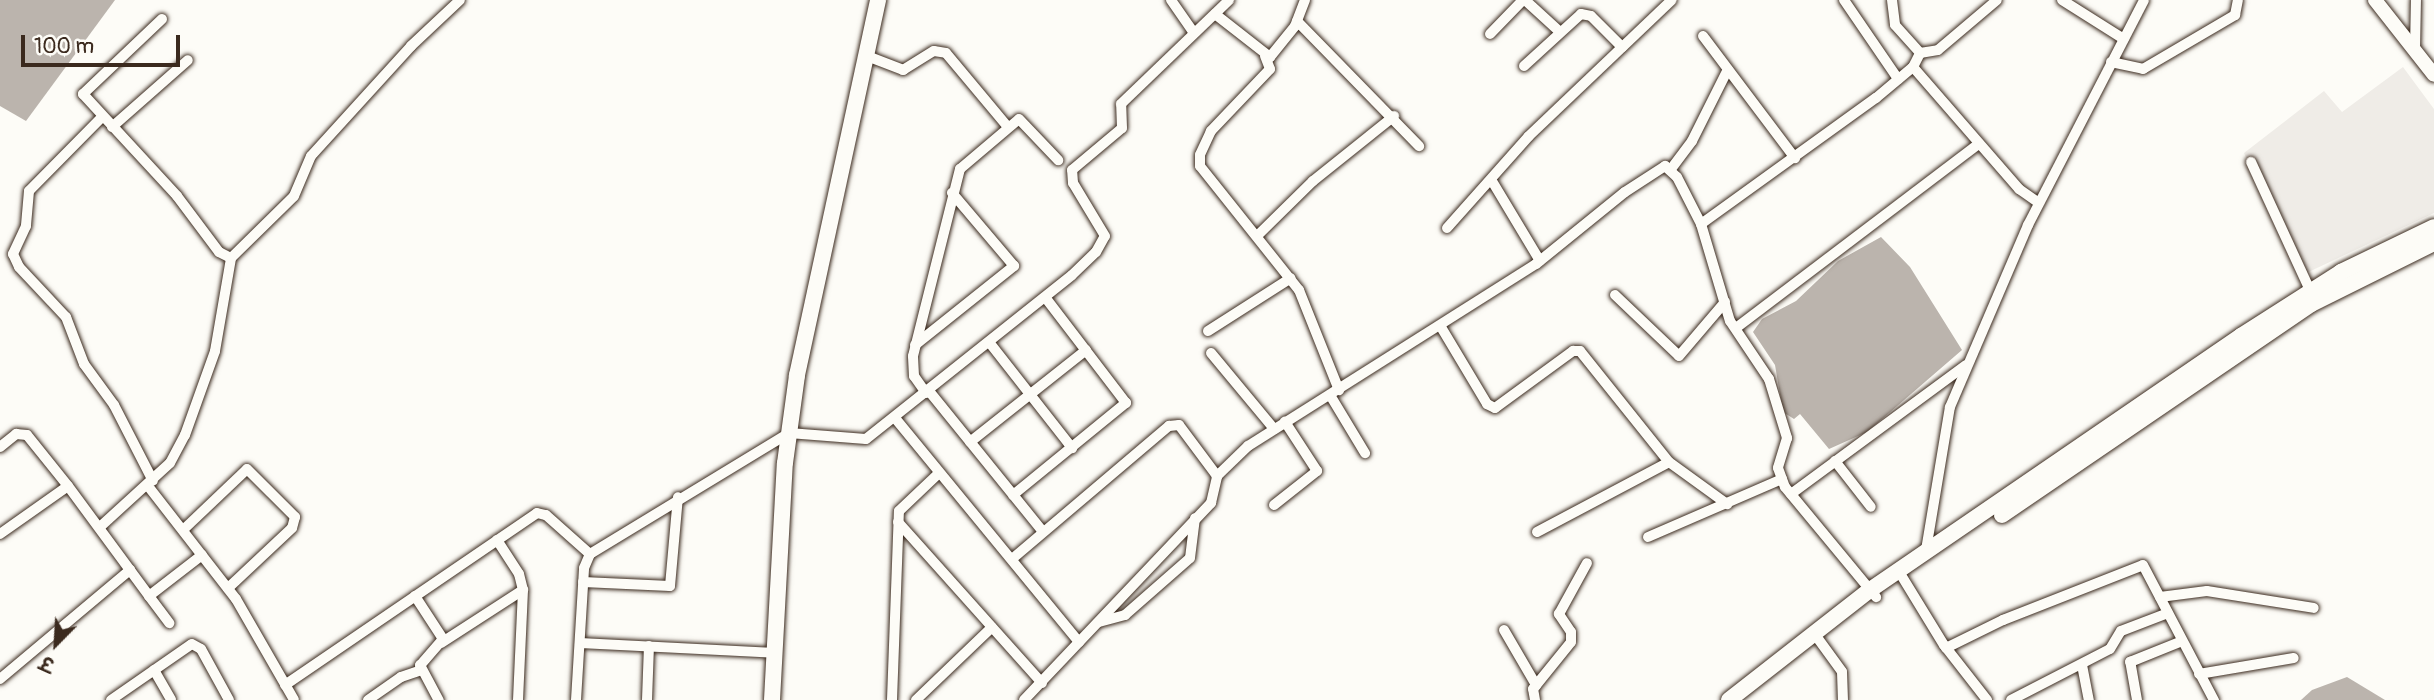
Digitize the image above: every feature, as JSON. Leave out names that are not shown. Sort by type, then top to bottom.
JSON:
[{"type":"highway","points":[[772,700],[789,433],[814,287],[878,0]]},
{"type":"highway","points":[[1901,574],[1926,550],[2310,290],[2434,227]]},
{"type":"highway","points":[[1729,700],[1901,574],[2077,467],[2311,304],[2434,243]]},
{"type":"highway","points":[[1745,700],[1873,594]]},
{"type":"main road","points":[[2375,0],[2434,75]]},
{"type":"street","points":[[1171,0],[1194,33]]},
{"type":"street","points":[[576,700],[583,582],[590,554],[678,497],[789,433],[853,441],[866,439],[1045,297],[1105,240],[1073,183],[1072,170],[1122,128],[1121,104],[1229,0]]},
{"type":"street","points":[[1265,56],[1275,54],[1297,21],[1305,0]]},
{"type":"street","points":[[1490,34],[1524,0],[1560,32]]},
{"type":"street","points":[[1447,228],[1492,181],[1529,136],[1672,0]]},
{"type":"street","points":[[1844,0],[1898,79]]},
{"type":"street","points":[[1892,0],[1895,25],[1920,53]]},
{"type":"street","points":[[1920,53],[1938,50],[1997,0]]},
{"type":"street","points":[[1926,550],[1950,407],[1967,364],[2039,203],[2144,0]]},
{"type":"street","points":[[2111,62],[2143,69],[2235,15],[2238,0]]},
{"type":"street","points":[[2415,50],[2416,0]]},
{"type":"street","points":[[101,526],[151,484],[170,463],[185,435],[215,351],[231,258],[294,196],[311,156],[457,1]]},
{"type":"street","points":[[2066,1],[2124,39]]},
{"type":"street","points":[[1215,14],[1265,56],[1270,69],[1211,131],[1200,155],[1203,174],[1258,235],[1291,278],[1306,303],[1334,393],[1365,453]]},
{"type":"street","points":[[1524,66],[1560,32],[1586,14],[1622,47]]},
{"type":"street","points":[[162,19],[84,90],[84,97],[177,195],[219,252],[231,258]]},
{"type":"street","points":[[1297,21],[1394,116],[1419,146]]},
{"type":"street","points":[[1703,36],[1795,158]]},
{"type":"street","points":[[867,56],[903,70],[934,51],[946,53],[1007,126]]},
{"type":"street","points":[[1701,224],[1795,158],[1898,79],[1913,67],[1920,53]]},
{"type":"street","points":[[112,127],[188,60]]},
{"type":"street","points":[[1913,67],[2019,189],[2039,203]]},
{"type":"street","points":[[1671,169],[1692,141],[1728,69]]},
{"type":"street","points":[[1258,235],[1331,166],[1394,116]]},
{"type":"street","points":[[102,117],[29,191],[27,220],[13,254],[19,267],[66,317],[84,364],[114,405],[151,484],[228,588],[294,700]]},
{"type":"street","points":[[1043,532],[912,369],[915,345],[952,193],[965,160],[1007,126],[1021,120],[1058,160]]},
{"type":"street","points":[[1736,328],[1979,144]]},
{"type":"street","points":[[2251,162],[2310,290]]},
{"type":"street","points":[[1217,476],[1274,429],[1441,327],[1540,261],[1646,177],[1665,166],[1671,169],[1701,224],[1725,302],[1736,328],[1764,367],[1785,431],[1787,444],[1778,468],[1782,479],[1791,494],[1873,594]]},
{"type":"street","points":[[1492,181],[1540,261]]},
{"type":"street","points":[[915,345],[1014,266],[952,193]]},
{"type":"street","points":[[1208,331],[1291,278]]},
{"type":"street","points":[[1615,295],[1675,356],[1682,354],[1725,302]]},
{"type":"street","points":[[1013,495],[1126,403],[1045,297]]},
{"type":"street","points":[[1441,327],[1487,404],[1494,408],[1573,351],[1580,351],[1669,462],[1727,504]]},
{"type":"street","points":[[989,342],[1072,448]]},
{"type":"street","points":[[970,442],[1086,350]]},
{"type":"street","points":[[1211,354],[1274,429]]},
{"type":"street","points":[[1791,494],[1967,364]]},
{"type":"street","points":[[895,418],[1079,642]]},
{"type":"street","points":[[1274,505],[1317,471],[1285,422]]},
{"type":"street","points":[[1012,559],[1174,423],[1217,476],[1215,496],[1024,700]]},
{"type":"street","points":[[0,447],[16,433],[27,435],[101,526],[169,623]]},
{"type":"street","points":[[1835,461],[1871,507]]},
{"type":"street","points":[[1537,532],[1669,462]]},
{"type":"street","points":[[183,530],[247,469],[295,517],[292,528],[228,588]]},
{"type":"street","points":[[892,700],[898,522],[902,506],[939,473]]},
{"type":"street","points":[[1648,537],[1782,479]]},
{"type":"street","points":[[0,534],[68,486]]},
{"type":"street","points":[[583,582],[670,586],[678,497]]},
{"type":"street","points":[[285,685],[497,540],[542,513],[590,554]]},
{"type":"street","points":[[1099,622],[1125,615],[1190,558],[1195,518]]},
{"type":"street","points":[[898,522],[1042,682]]},
{"type":"street","points":[[497,540],[519,574],[523,590],[518,700]]},
{"type":"street","points":[[149,596],[202,555]]},
{"type":"street","points":[[1535,700],[1532,693],[1536,685],[1571,642],[1571,632],[1559,614],[1587,563]]},
{"type":"street","points":[[1946,648],[2138,565],[2146,568],[2214,700]]},
{"type":"street","points":[[0,679],[130,570]]},
{"type":"street","points":[[1901,574],[1946,648],[1987,700]]},
{"type":"street","points":[[439,700],[421,670],[421,661],[441,643],[523,590]]},
{"type":"street","points":[[2160,597],[2207,591],[2314,608]]},
{"type":"street","points":[[415,596],[441,634],[441,643]]},
{"type":"street","points":[[2011,700],[2025,697],[2110,649],[2121,631],[2168,613]]},
{"type":"street","points":[[916,700],[992,627]]},
{"type":"street","points":[[1504,630],[1536,685]]},
{"type":"street","points":[[1819,640],[1842,672],[1843,700]]},
{"type":"street","points":[[2137,700],[2130,662],[2182,641]]},
{"type":"street","points":[[580,643],[775,653]]},
{"type":"street","points":[[111,700],[187,646],[197,645],[229,700]]},
{"type":"street","points":[[647,700],[649,646]]},
{"type":"street","points":[[2199,674],[2294,658]]},
{"type":"street","points":[[2082,665],[2089,700]]},
{"type":"street","points":[[154,670],[171,700]]},
{"type":"street","points":[[368,700],[401,677],[421,670]]},
{"type":"shaded area","points":[[0,0],[115,0],[26,121],[0,106]]},
{"type":"shaded area","points":[[2403,67],[2434,109],[2434,213],[2300,276],[2244,153],[2324,91],[2342,112]]},
{"type":"shaded area","points":[[1881,237],[1910,267],[1962,350],[1867,432],[1829,449],[1800,414],[1794,419],[1783,412],[1775,365],[1753,332],[1762,319],[1796,301],[1838,261]]},
{"type":"shaded area","points":[[2347,677],[2385,700],[2301,700],[2312,690]]}]
